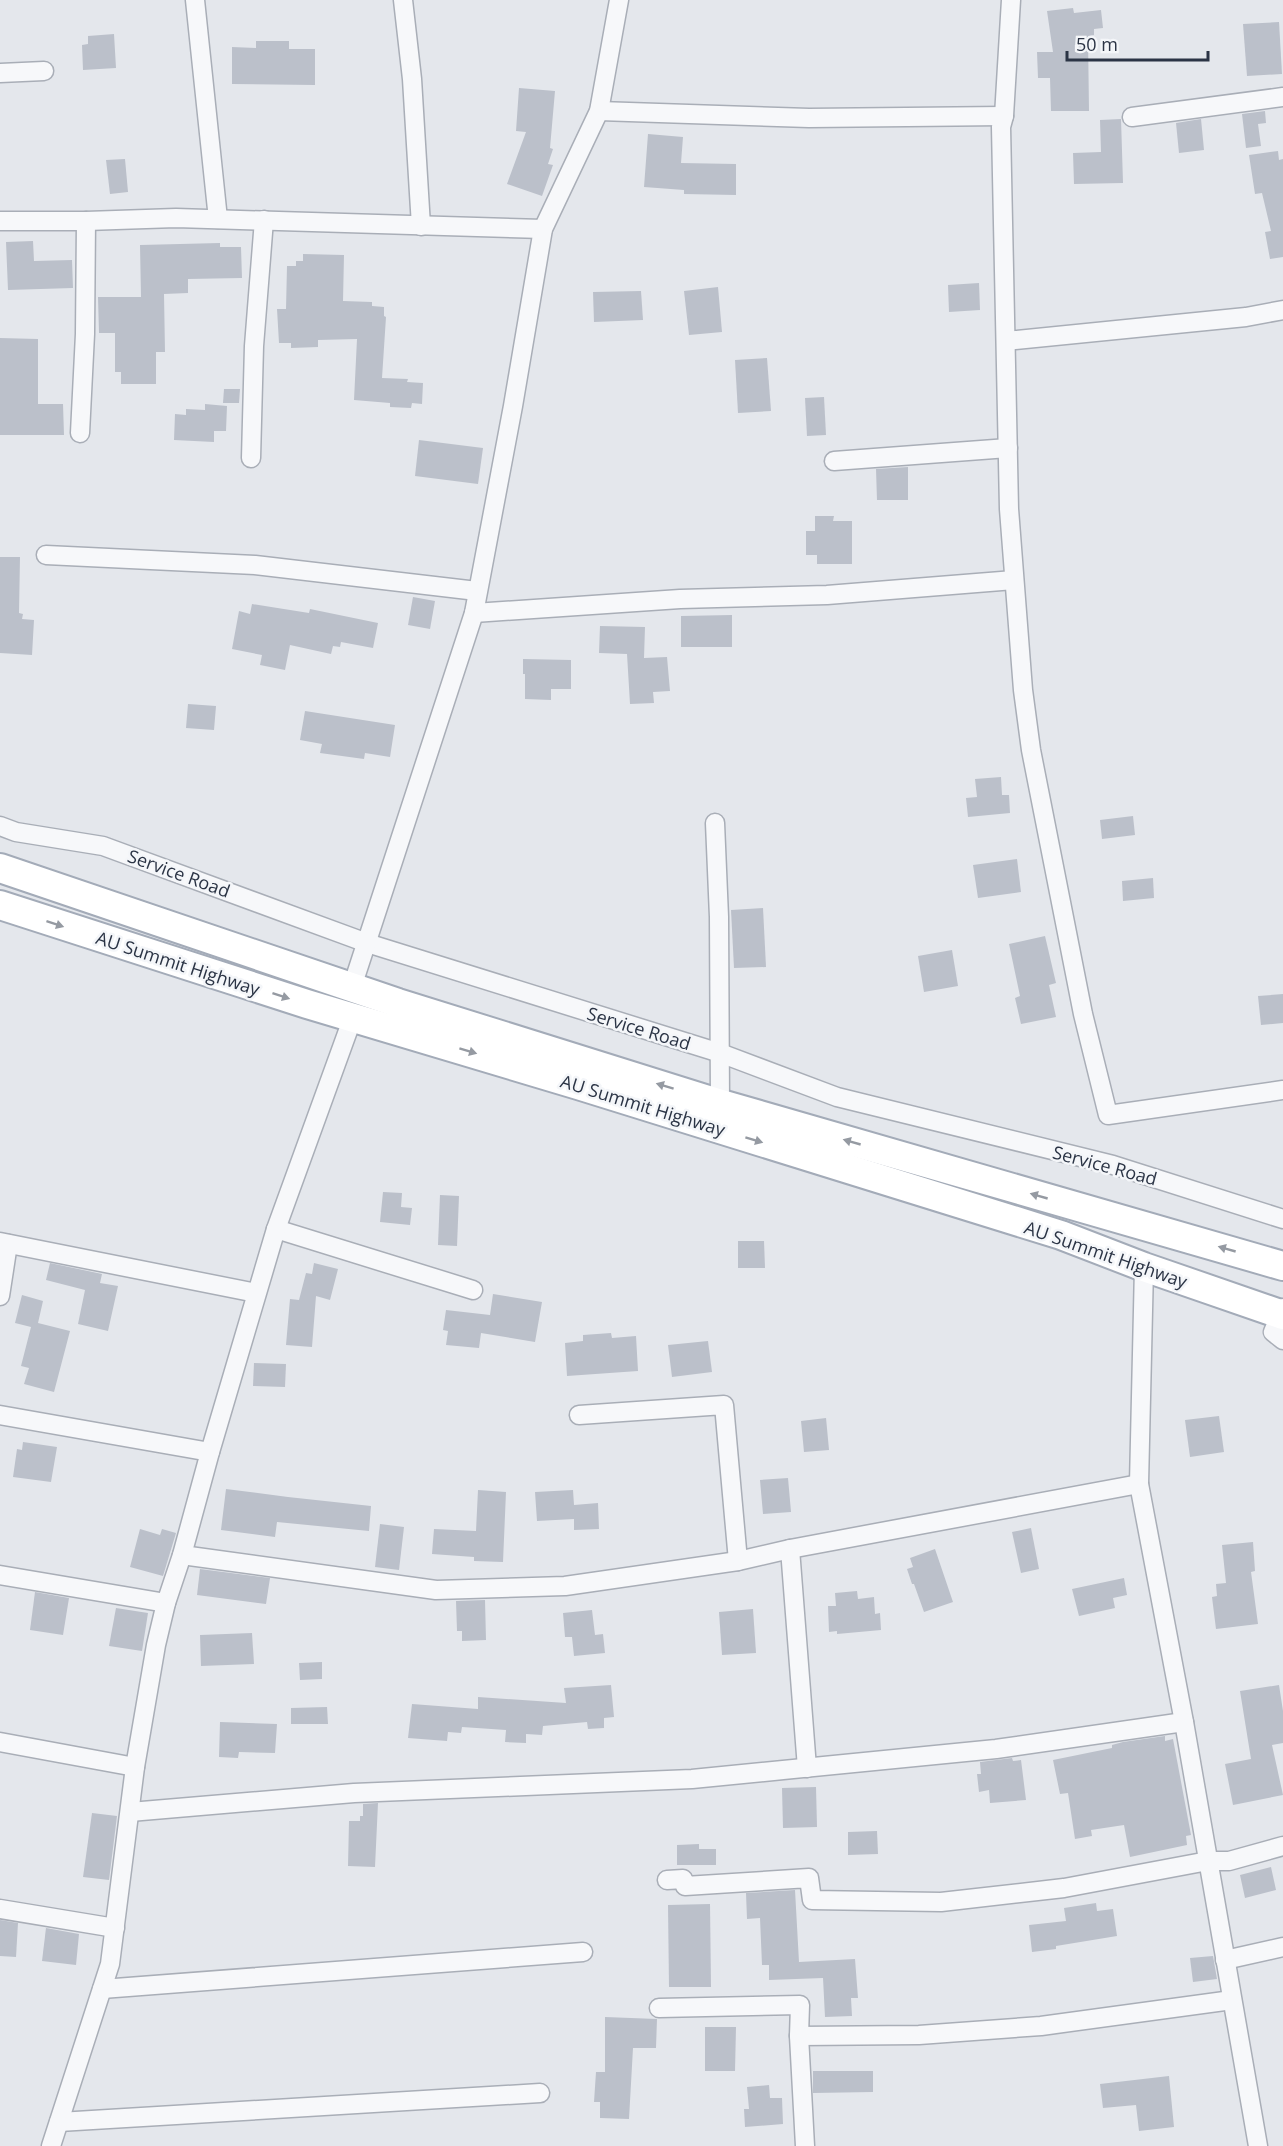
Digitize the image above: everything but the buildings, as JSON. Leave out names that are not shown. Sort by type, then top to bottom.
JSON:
[{"type":"main road","name":"AU Summit Highway","points":[[0,868],[352,987],[718,1103],[1283,1266]]},
{"type":"main road","name":"AU Summit Highway","points":[[0,905],[296,1001],[578,1084],[1061,1235],[1282,1319]]},
{"type":"street","points":[[195,0],[218,219]]},
{"type":"street","points":[[403,0],[412,79],[421,226]]},
{"type":"street","points":[[352,987],[474,613],[543,229],[599,111],[619,0]]},
{"type":"street","points":[[1011,0],[1004,116],[1001,127],[1009,509],[1014,580],[1031,750],[1083,1014],[1108,1115],[1283,1089]]},
{"type":"street","points":[[0,73],[44,71]]},
{"type":"street","points":[[1132,117],[1283,97]]},
{"type":"street","points":[[599,111],[809,118],[1004,116]]},
{"type":"street","points":[[0,221],[176,218],[543,229]]},
{"type":"street","points":[[251,458],[254,346],[264,220]]},
{"type":"street","points":[[80,433],[85,334],[86,221]]},
{"type":"street","points":[[1006,341],[1246,317],[1283,310]]},
{"type":"street","points":[[834,461],[1008,448]]},
{"type":"street","points":[[46,555],[255,565],[477,591]]},
{"type":"street","points":[[474,613],[680,599],[827,595],[1014,580]]},
{"type":"street","points":[[715,823],[719,917],[720,1102],[718,1103]]},
{"type":"street","name":"Service Road","points":[[0,826],[16,832],[103,846],[367,943],[720,1053],[837,1097],[1113,1165],[1283,1219]]},
{"type":"street","points":[[51,2146],[111,1964],[135,1767],[156,1645],[166,1603],[182,1555],[276,1229],[353,1017]]},
{"type":"street","points":[[276,1229],[472,1290]]},
{"type":"street","points":[[0,1296],[4,1243],[256,1293]]},
{"type":"street","points":[[1144,1267],[1139,1484],[1184,1722],[1258,2146]]},
{"type":"street","points":[[579,1415],[724,1405],[738,1561]]},
{"type":"street","points":[[0,1415],[210,1452]]},
{"type":"street","points":[[182,1555],[436,1590],[565,1586],[738,1561],[790,1549],[1139,1484]]},
{"type":"street","points":[[790,1549],[807,1768]]},
{"type":"street","points":[[0,1575],[166,1603]]},
{"type":"street","points":[[130,1812],[354,1793],[692,1779],[996,1749],[1184,1722]]},
{"type":"street","points":[[0,1742],[135,1767]]},
{"type":"street","points":[[667,1880],[682,1879],[685,1886],[809,1878],[812,1900],[941,1902],[1065,1888],[1208,1861],[1229,1861],[1283,1846]]},
{"type":"street","points":[[0,1909],[115,1928]]},
{"type":"street","points":[[1226,1960],[1283,1947]]},
{"type":"street","points":[[102,1989],[583,1952]]},
{"type":"street","points":[[799,2037],[919,2035],[1041,2026],[1232,2000]]},
{"type":"street","points":[[660,2008],[800,2005],[799,2037],[804,2146]]},
{"type":"street","points":[[59,2122],[540,2093]]}]
